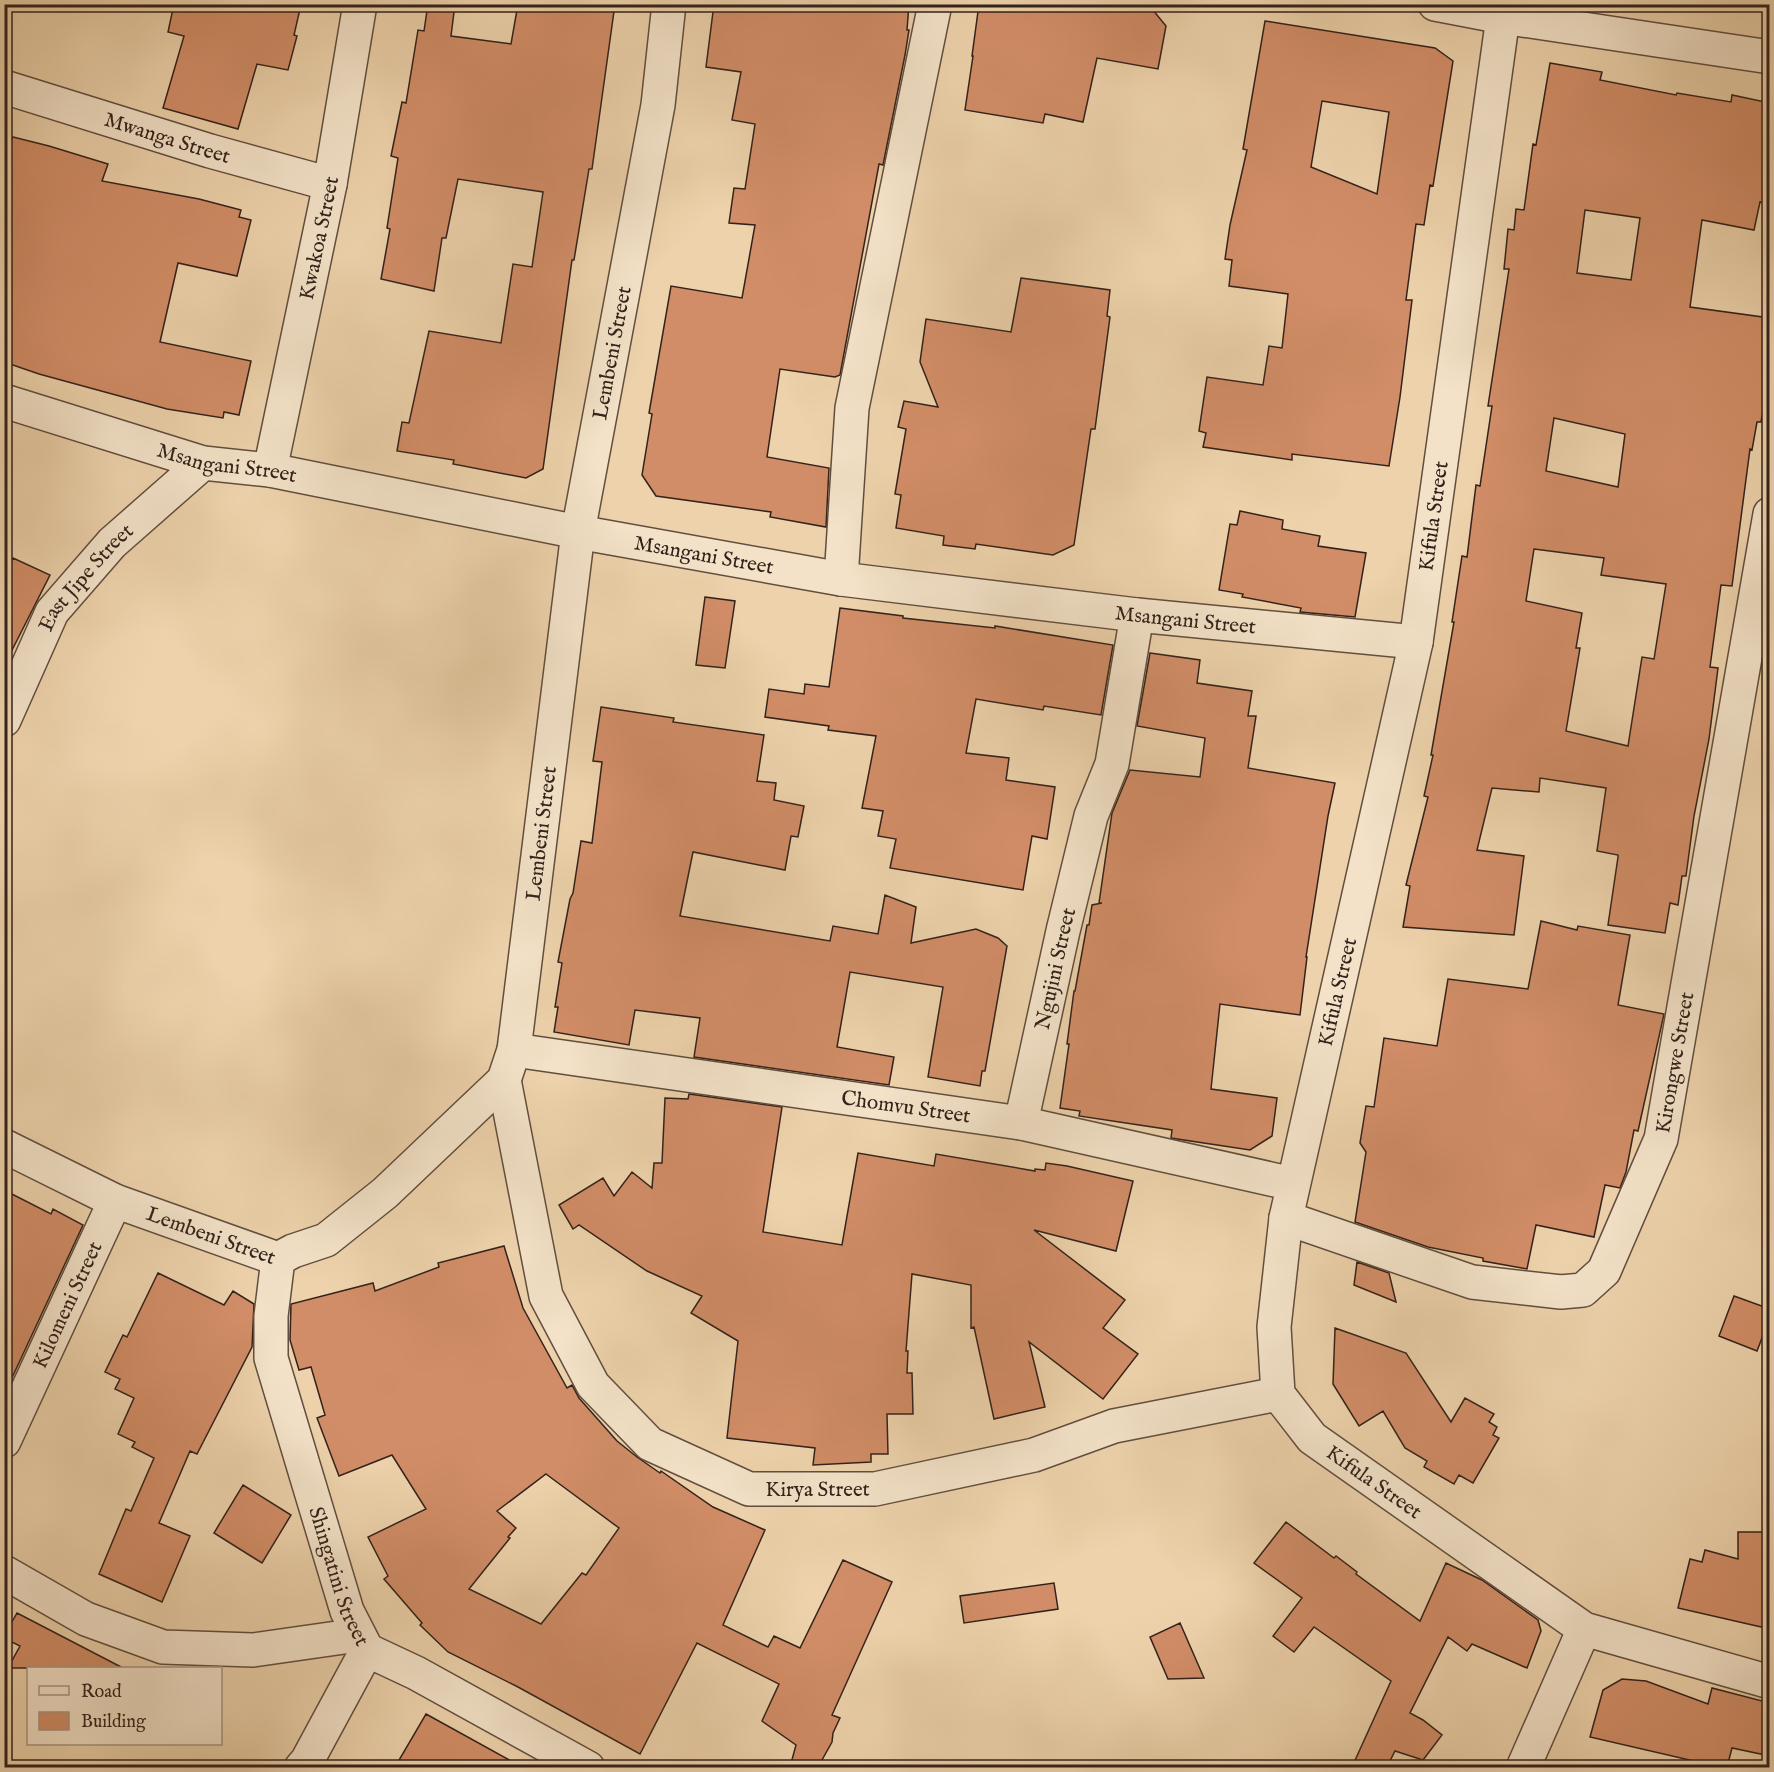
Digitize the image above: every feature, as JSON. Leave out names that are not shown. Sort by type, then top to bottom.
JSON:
[{"type":"street","name":"Kwakoa Street","points":[[270,470],[330,184],[360,4]]},
{"type":"street","name":"Lembeni Street","points":[[4,1146],[115,1201],[278,1259],[292,1251],[326,1240],[384,1193],[509,1065],[578,532],[658,105],[669,4]]},
{"type":"street","points":[[841,579],[852,408],[935,4]]},
{"type":"street","points":[[1435,4],[1770,57]]},
{"type":"street","name":"Kifula Street","points":[[1484,11],[1416,642],[1286,1218],[1274,1327],[1278,1394],[1312,1438],[1584,1629],[1770,1682]]},
{"type":"street","name":"Mwanga Street","points":[[4,87],[210,151],[330,184]]},
{"type":"street","name":"Msangani Street","points":[[4,401],[203,463],[270,470],[578,532],[841,579],[1137,615],[1416,642]]},
{"type":"street","name":"East Jipe Street","points":[[4,720],[52,612],[112,543],[203,463]]},
{"type":"street","name":"Kirongwe Street","points":[[1286,1218],[1472,1282],[1561,1292],[1583,1290],[1604,1271],[1661,1139],[1770,514]]},
{"type":"street","name":"Ngujini Street","points":[[1021,1123],[1091,816],[1112,764],[1137,615]]},
{"type":"street","name":"Chomvu Street","points":[[509,1065],[1021,1123],[1293,1184]]},
{"type":"street","name":"Kirya Street","points":[[509,1065],[546,1296],[594,1385],[650,1444],[749,1489],[875,1489],[1034,1455],[1114,1426],[1278,1394]]},
{"type":"street","name":"Kilomeni Street","points":[[4,1441],[115,1201]]},
{"type":"street","name":"Shingatini Street","points":[[278,1259],[272,1316],[271,1359],[347,1611],[363,1643],[588,1767]]},
{"type":"street","points":[[4,1572],[86,1619],[163,1647],[253,1650],[363,1643],[307,1761],[301,1767]]},
{"type":"street","points":[[1522,1767],[1584,1629]]},
{"type":"building","points":[[174,4],[280,4],[300,9],[294,35],[297,36],[288,70],[257,64],[238,129],[163,108],[184,36],[168,32]]},
{"type":"building","points":[[428,4],[455,4],[451,36],[511,44],[518,4],[615,4],[592,169],[589,169],[574,260],[572,260],[543,469],[526,478],[453,464],[454,460],[397,451],[402,422],[409,423],[429,331],[501,343],[513,264],[532,267],[543,192],[458,179],[446,238],[442,238],[434,291],[381,279],[390,229],[387,228],[398,158],[391,156],[402,102],[406,103],[418,30],[424,31]]},
{"type":"building","points":[[714,4],[909,4],[907,30],[909,30],[905,55],[883,165],[879,164],[840,375],[835,377],[780,369],[767,457],[829,468],[826,527],[770,517],[771,512],[656,496],[642,475],[652,414],[649,413],[671,286],[742,298],[755,225],[729,223],[734,188],[745,189],[755,124],[732,120],[741,72],[706,67]]},
{"type":"building","points":[[979,4],[1148,4],[1166,26],[1158,69],[1097,58],[1083,122],[1045,114],[1043,123],[965,110]]},
{"type":"building","points":[[1265,21],[1435,48],[1453,61],[1433,186],[1430,185],[1424,225],[1416,224],[1406,300],[1412,300],[1389,466],[1292,454],[1292,460],[1203,447],[1206,433],[1199,431],[1207,377],[1263,385],[1269,346],[1282,348],[1288,294],[1229,286],[1232,260],[1225,259],[1230,225],[1247,150],[1243,149]],"holes":[[[1322,101],[1389,112],[1377,194],[1311,167]]]},
{"type":"building","points":[[1550,63],[1602,72],[1600,80],[1676,95],[1677,93],[1731,102],[1732,95],[1770,103],[1770,204],[1760,202],[1754,230],[1702,220],[1690,307],[1770,318],[1770,372],[1761,422],[1757,422],[1752,450],[1750,449],[1732,586],[1721,585],[1710,667],[1718,668],[1709,739],[1694,816],[1686,876],[1682,876],[1678,905],[1670,903],[1665,933],[1608,925],[1618,855],[1597,851],[1606,788],[1540,778],[1539,792],[1492,788],[1477,850],[1524,856],[1514,935],[1403,927],[1410,886],[1406,885],[1428,797],[1424,796],[1433,755],[1431,755],[1454,622],[1452,622],[1462,556],[1467,557],[1476,485],[1480,486],[1492,406],[1488,406],[1509,269],[1504,269],[1508,229],[1514,230],[1516,209],[1524,210],[1533,144],[1536,145]],"holes":[[[1585,210],[1640,218],[1631,280],[1577,273]],[[1554,418],[1625,434],[1618,487],[1546,471]],[[1534,549],[1604,558],[1601,575],[1666,584],[1654,659],[1642,657],[1628,746],[1566,731],[1580,648],[1576,648],[1582,613],[1526,601]]]},
{"type":"building","points":[[13,137],[108,164],[102,181],[199,199],[241,210],[239,217],[251,220],[237,276],[178,263],[160,342],[251,361],[239,415],[224,412],[223,418],[167,409],[39,374],[4,362],[4,153]]},
{"type":"building","points":[[1021,278],[1110,290],[1107,316],[1110,317],[1095,429],[1091,429],[1074,545],[1053,555],[976,544],[975,549],[943,545],[944,536],[896,528],[901,495],[895,494],[906,429],[898,427],[904,401],[938,407],[920,362],[926,319],[1011,332]]},
{"type":"building","points":[[1240,511],[1283,520],[1282,529],[1320,536],[1318,546],[1366,553],[1355,617],[1300,612],[1301,608],[1242,597],[1243,594],[1219,590],[1230,524],[1237,525]]},
{"type":"building","points":[[13,558],[50,575],[4,666],[4,576]]},
{"type":"building","points":[[705,597],[735,601],[725,668],[696,665]]},
{"type":"building","points":[[840,608],[903,616],[903,618],[995,628],[995,626],[1113,645],[1101,715],[1044,706],[1043,710],[976,699],[966,753],[1009,758],[1006,780],[1055,787],[1047,839],[1032,836],[1023,890],[890,868],[896,839],[878,836],[883,811],[862,808],[876,736],[828,730],[829,726],[765,717],[769,689],[804,694],[805,684],[829,687]]},
{"type":"building","points":[[1150,653],[1200,660],[1197,683],[1252,691],[1248,716],[1256,716],[1248,768],[1335,783],[1306,957],[1300,1015],[1220,1004],[1211,1089],[1277,1098],[1272,1136],[1250,1150],[1171,1138],[1172,1130],[1079,1116],[1080,1111],[1060,1108],[1074,991],[1087,925],[1089,925],[1092,905],[1102,903],[1099,903],[1112,813],[1130,770],[1200,777],[1205,738],[1137,726]]},
{"type":"building","points":[[601,707],[674,718],[673,722],[764,735],[757,781],[776,783],[774,800],[804,806],[798,837],[791,836],[785,870],[693,852],[680,916],[830,941],[833,926],[878,934],[885,895],[916,907],[911,943],[976,929],[998,938],[1007,946],[985,1071],[982,1071],[980,1086],[928,1077],[943,987],[850,972],[837,1047],[894,1057],[889,1085],[694,1057],[700,1018],[635,1010],[629,1045],[554,1032],[558,1007],[555,1007],[562,963],[558,962],[573,893],[581,841],[592,843],[602,762],[593,761]]},
{"type":"building","points":[[1541,921],[1577,930],[1578,926],[1630,935],[1618,1005],[1664,1014],[1638,1131],[1634,1130],[1626,1172],[1620,1188],[1605,1185],[1594,1237],[1536,1225],[1527,1269],[1428,1247],[1355,1222],[1366,1152],[1360,1143],[1366,1106],[1374,1107],[1384,1038],[1437,1046],[1448,979],[1528,989]]},
{"type":"building","points":[[689,1094],[782,1107],[763,1232],[842,1245],[858,1153],[934,1166],[936,1154],[1035,1171],[1035,1169],[1045,1170],[1046,1163],[1133,1181],[1116,1251],[1034,1230],[1125,1300],[1103,1328],[1138,1354],[1103,1399],[1029,1342],[1045,1407],[994,1419],[974,1327],[971,1328],[971,1285],[912,1274],[906,1351],[908,1351],[907,1373],[912,1373],[913,1414],[887,1414],[888,1454],[871,1454],[871,1462],[813,1465],[815,1448],[727,1438],[738,1341],[691,1313],[702,1296],[647,1271],[579,1225],[573,1229],[559,1205],[603,1178],[614,1196],[632,1172],[652,1188],[654,1163],[662,1163],[665,1098],[688,1099]]},
{"type":"building","points":[[4,1190],[51,1214],[53,1209],[83,1225],[4,1395]]},
{"type":"building","points":[[504,1246],[523,1308],[567,1388],[572,1385],[579,1398],[617,1441],[637,1457],[713,1507],[765,1530],[723,1625],[768,1647],[774,1636],[800,1648],[843,1560],[892,1582],[832,1715],[840,1718],[833,1733],[832,1742],[818,1767],[790,1767],[796,1745],[762,1721],[779,1684],[697,1643],[640,1754],[518,1687],[448,1652],[420,1625],[422,1623],[384,1579],[388,1576],[368,1537],[426,1509],[392,1455],[339,1476],[317,1418],[325,1415],[311,1367],[299,1370],[290,1340],[291,1304],[373,1283],[375,1291],[439,1267],[438,1263]],"holes":[[[546,1474],[619,1528],[586,1575],[582,1573],[541,1624],[469,1589],[516,1528],[497,1511]]]},
{"type":"building","points":[[1357,1262],[1389,1273],[1396,1302],[1354,1285]]},
{"type":"building","points":[[158,1273],[224,1305],[233,1291],[254,1304],[252,1347],[197,1454],[190,1451],[159,1523],[190,1536],[162,1602],[99,1574],[126,1509],[131,1511],[154,1458],[132,1447],[135,1442],[118,1434],[134,1398],[115,1389],[120,1379],[105,1372],[123,1335],[127,1337]]},
{"type":"building","points":[[1734,1296],[1770,1309],[1770,1317],[1757,1351],[1719,1336]]},
{"type":"building","points":[[1335,1328],[1406,1353],[1451,1422],[1465,1398],[1494,1414],[1489,1422],[1497,1427],[1493,1435],[1499,1438],[1473,1483],[1459,1475],[1454,1484],[1424,1467],[1427,1461],[1405,1448],[1383,1411],[1359,1426],[1333,1384]]},
{"type":"building","points":[[243,1485],[291,1515],[262,1563],[214,1533]]},
{"type":"building","points":[[1286,1522],[1334,1558],[1336,1556],[1357,1572],[1356,1574],[1420,1621],[1446,1563],[1482,1580],[1538,1620],[1541,1631],[1527,1668],[1472,1644],[1467,1651],[1448,1637],[1410,1713],[1442,1735],[1423,1760],[1395,1751],[1387,1767],[1352,1767],[1391,1681],[1314,1627],[1294,1652],[1273,1636],[1302,1598],[1254,1563]]},
{"type":"building","points":[[1738,1532],[1770,1532],[1770,1629],[1678,1608],[1690,1559],[1702,1562],[1705,1550],[1738,1559]]},
{"type":"building","points":[[1054,1583],[1058,1609],[964,1623],[960,1596]]},
{"type":"building","points":[[17,1613],[121,1667],[8,1668],[20,1646],[4,1636]]},
{"type":"building","points":[[1180,1623],[1204,1678],[1168,1679],[1150,1637]]},
{"type":"building","points":[[1622,1679],[1646,1681],[1708,1704],[1712,1688],[1770,1703],[1770,1756],[1732,1748],[1727,1767],[1692,1767],[1694,1761],[1590,1737],[1603,1690]]},
{"type":"building","points":[[426,1714],[522,1767],[395,1767]]}]
